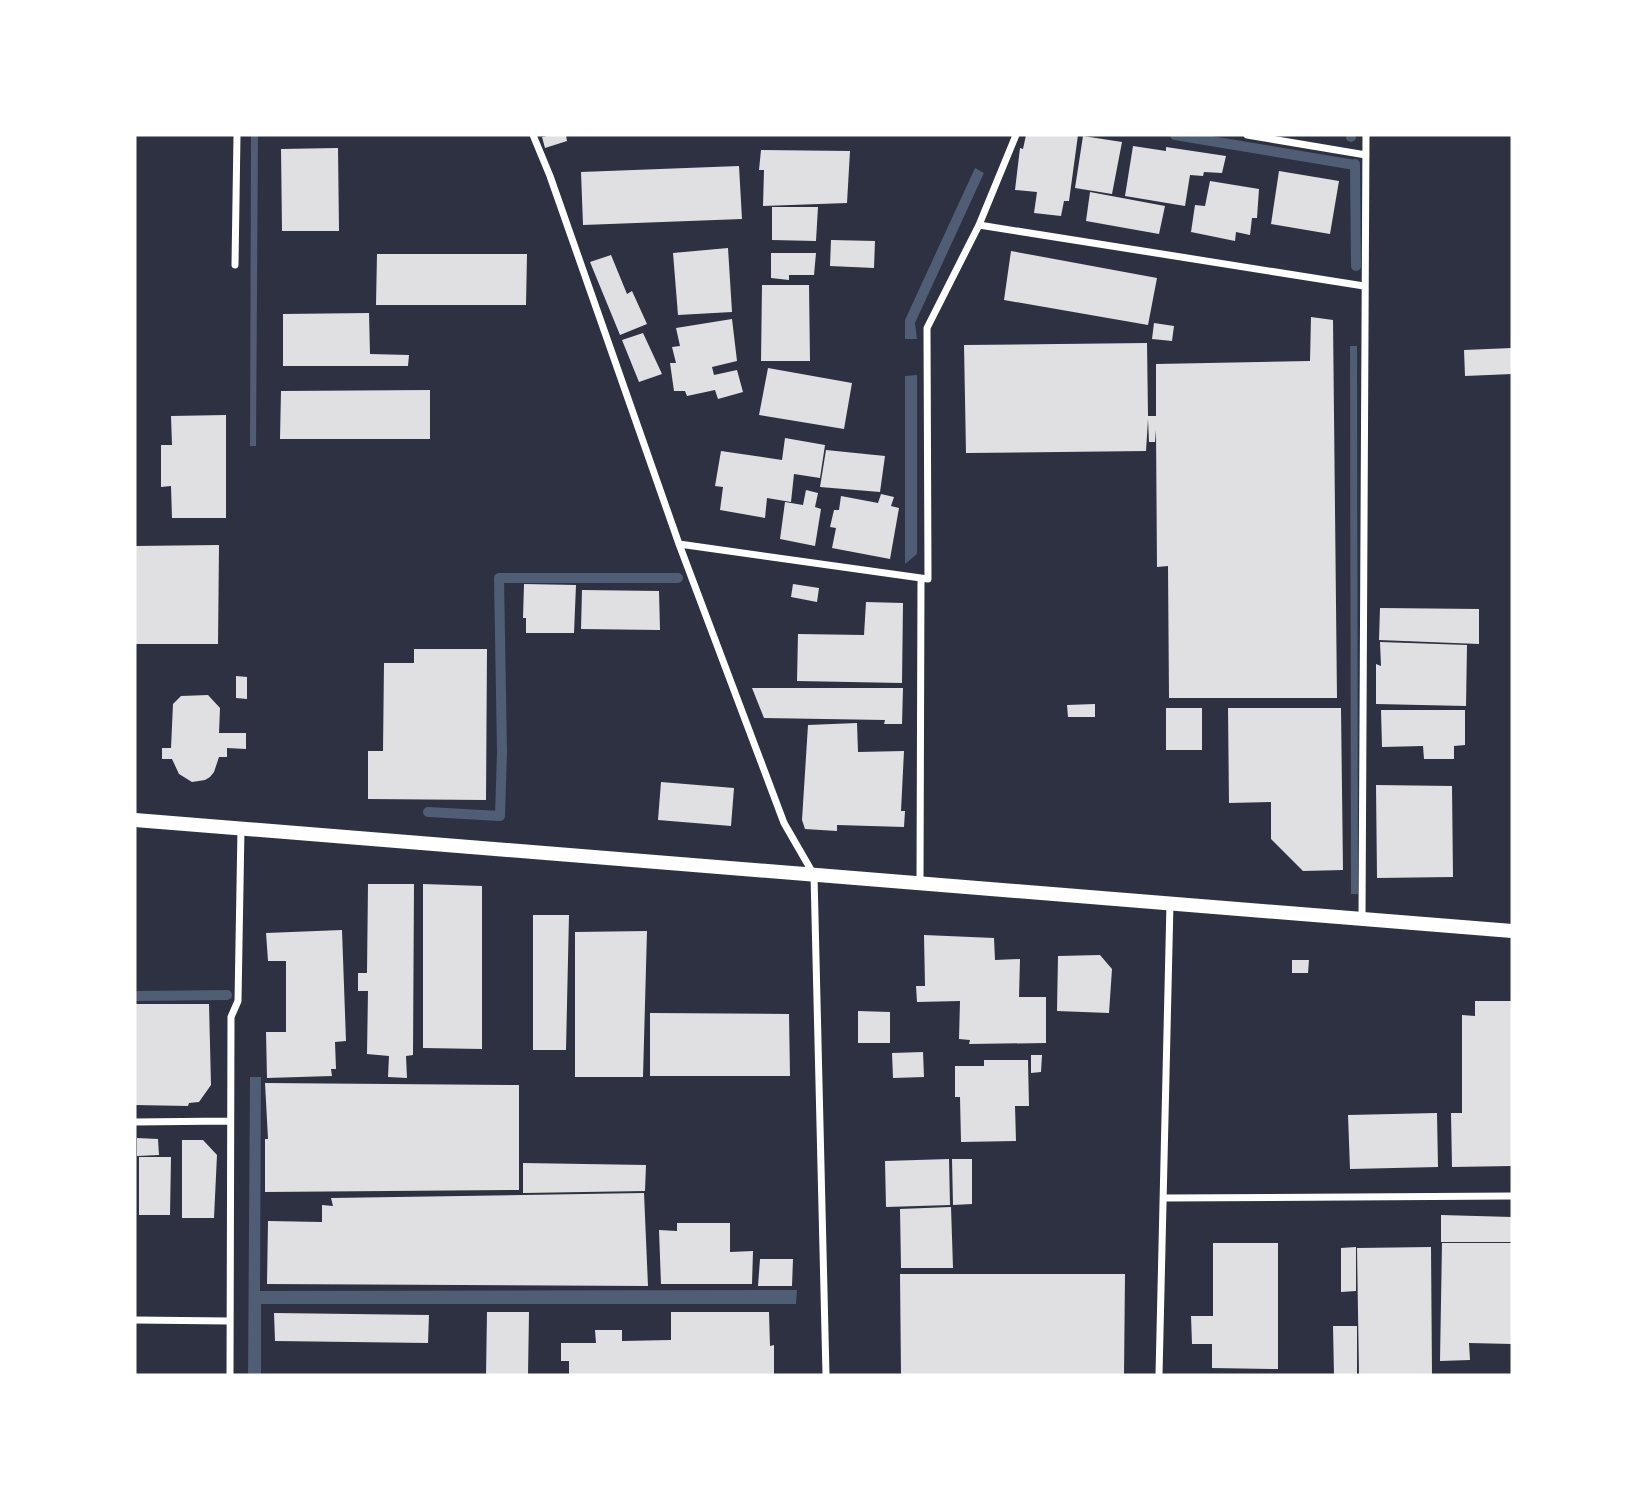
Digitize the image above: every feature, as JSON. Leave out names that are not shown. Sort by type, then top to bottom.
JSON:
[{"type":"main road","points":[[135,820],[1512,931]]},
{"type":"street","points":[[235,265],[237,135]]},
{"type":"street","points":[[533,135],[550,176],[679,544],[784,823],[814,875],[825,1375]]},
{"type":"street","points":[[679,544],[928,579],[927,328],[979,225],[1016,135]]},
{"type":"street","points":[[1247,135],[1366,155]]},
{"type":"street","points":[[1362,919],[1366,135]]},
{"type":"street","points":[[979,225],[1364,286]]},
{"type":"street","points":[[920,883],[921,578]]},
{"type":"street","points":[[230,1375],[231,1017],[238,1001],[241,828]]},
{"type":"street","points":[[1159,1375],[1170,904]]},
{"type":"street","points":[[135,1122],[230,1121]]},
{"type":"street","points":[[1165,1198],[1512,1196]]},
{"type":"street","points":[[135,1320],[229,1321]]},
{"type":"water","points":[[251,135],[258,135],[256,446],[250,446]]},
{"type":"water","points":[[975,168],[984,173],[915,323],[917,339],[905,339],[905,320]]},
{"type":"water","points":[[1350,346],[1357,346],[1358,894],[1351,894]]},
{"type":"water","points":[[917,375],[917,554],[905,564],[905,376]]},
{"type":"water","points":[[250,1077],[261,1077],[260,1291],[797,1290],[796,1304],[261,1304],[261,1375],[248,1375]]},
{"type":"building","points":[[566,135],[567,141],[545,148],[542,137]]},
{"type":"building","points":[[1026,135],[1078,135],[1069,201],[1064,201],[1061,216],[1034,213],[1037,192],[1015,190],[1020,148],[1023,149]]},
{"type":"building","points":[[1083,136],[1122,142],[1112,194],[1075,188]]},
{"type":"building","points":[[1133,146],[1166,151],[1166,147],[1226,156],[1222,173],[1204,172],[1203,176],[1190,175],[1185,206],[1125,196]]},
{"type":"building","points":[[338,148],[339,231],[282,231],[281,149]]},
{"type":"building","points":[[761,150],[850,151],[847,203],[763,206],[764,170],[759,170]]},
{"type":"building","points":[[739,166],[742,219],[583,225],[581,172]]},
{"type":"building","points":[[1279,171],[1339,181],[1330,234],[1271,224]]},
{"type":"building","points":[[1210,181],[1259,189],[1257,218],[1252,218],[1250,235],[1236,232],[1235,241],[1191,232],[1195,205],[1205,206]]},
{"type":"building","points":[[1090,192],[1165,206],[1159,234],[1086,221]]},
{"type":"building","points":[[772,207],[818,207],[816,241],[772,240]]},
{"type":"building","points":[[831,240],[875,241],[874,268],[830,266]]},
{"type":"building","points":[[728,248],[732,312],[678,315],[673,253]]},
{"type":"building","points":[[1011,251],[1157,278],[1148,325],[1004,300]]},
{"type":"building","points":[[771,253],[816,253],[814,275],[789,275],[789,280],[771,278]]},
{"type":"building","points":[[377,254],[527,254],[526,305],[376,305]]},
{"type":"building","points":[[611,255],[627,294],[632,291],[647,324],[620,335],[590,262]]},
{"type":"building","points":[[762,285],[809,285],[810,361],[761,361]]},
{"type":"building","points":[[369,313],[370,354],[409,355],[408,366],[283,366],[283,314]]},
{"type":"building","points":[[1311,317],[1333,320],[1337,698],[1169,698],[1168,566],[1157,567],[1156,430],[1155,442],[1149,442],[1148,419],[1146,451],[966,453],[964,345],[1147,343],[1148,416],[1156,416],[1156,364],[1310,361]]},
{"type":"building","points":[[732,319],[737,361],[712,367],[714,375],[737,370],[743,392],[718,399],[715,390],[687,396],[685,391],[674,391],[670,363],[676,363],[672,347],[680,346],[676,328]]},
{"type":"building","points":[[1154,323],[1174,326],[1172,341],[1152,339]]},
{"type":"building","points":[[643,333],[662,374],[639,382],[622,340]]},
{"type":"building","points":[[1512,348],[1512,374],[1465,376],[1464,350]]},
{"type":"building","points":[[768,368],[852,383],[844,429],[759,415]]},
{"type":"building","points":[[430,390],[430,439],[280,439],[281,391]]},
{"type":"building","points":[[226,415],[226,518],[172,518],[171,486],[161,487],[161,445],[172,445],[171,416]]},
{"type":"building","points":[[785,438],[825,445],[820,478],[794,474],[791,502],[767,498],[765,518],[720,510],[723,487],[715,486],[721,451],[782,460]]},
{"type":"building","points":[[826,450],[885,456],[880,492],[820,487]]},
{"type":"building","points":[[806,490],[818,493],[815,507],[821,509],[815,546],[780,539],[785,502],[803,505]]},
{"type":"building","points":[[881,494],[894,497],[891,506],[899,508],[890,559],[832,548],[836,528],[830,527],[834,510],[839,510],[841,496],[878,503]]},
{"type":"building","points":[[219,545],[218,644],[135,644],[135,546]]},
{"type":"building","points":[[524,584],[576,585],[574,633],[526,633],[526,618],[523,618]]},
{"type":"building","points":[[793,584],[819,588],[817,602],[791,597]]},
{"type":"building","points":[[582,590],[659,591],[660,630],[581,629]]},
{"type":"building","points":[[866,602],[903,603],[902,683],[797,681],[798,634],[864,635]]},
{"type":"building","points":[[1380,608],[1479,609],[1479,644],[1379,640]]},
{"type":"building","points":[[1380,642],[1467,645],[1466,706],[1376,704],[1376,664],[1381,666]]},
{"type":"building","points":[[414,649],[487,649],[486,800],[368,799],[368,751],[383,751],[384,663],[414,663]]},
{"type":"building","points":[[236,676],[247,677],[247,699],[236,698]]},
{"type":"building","points":[[752,688],[903,688],[902,724],[884,724],[885,720],[764,718]]},
{"type":"building","points":[[208,695],[220,708],[219,733],[246,733],[246,749],[227,748],[227,757],[219,757],[210,777],[192,782],[179,774],[172,759],[162,759],[162,748],[171,748],[173,704],[181,696]]},
{"type":"building","points":[[1095,704],[1095,717],[1068,717],[1067,705]]},
{"type":"building","points":[[1166,708],[1202,708],[1202,750],[1166,750]]},
{"type":"building","points":[[1228,708],[1341,708],[1343,870],[1303,871],[1271,839],[1271,802],[1229,803]]},
{"type":"building","points":[[1381,710],[1465,710],[1465,745],[1454,746],[1454,759],[1424,759],[1423,746],[1382,747]]},
{"type":"building","points":[[857,723],[858,752],[904,751],[901,811],[905,811],[904,827],[837,825],[837,831],[805,829],[802,820],[808,725]]},
{"type":"building","points":[[661,782],[734,788],[731,826],[658,820]]},
{"type":"building","points":[[1376,785],[1452,786],[1453,877],[1377,878]]},
{"type":"building","points":[[368,884],[414,884],[413,1055],[406,1056],[407,1078],[388,1077],[389,1056],[367,1054],[368,991],[358,991],[358,973],[367,973]]},
{"type":"building","points":[[423,884],[482,886],[482,1049],[423,1048]]},
{"type":"building","points":[[533,915],[569,915],[566,1050],[533,1050]]},
{"type":"building","points":[[342,930],[346,1041],[335,1042],[336,1069],[331,1069],[332,1076],[267,1078],[266,1032],[286,1032],[286,961],[268,961],[266,933]]},
{"type":"building","points":[[647,931],[643,1077],[575,1077],[575,932]]},
{"type":"building","points":[[924,935],[994,938],[995,960],[1020,959],[1019,997],[1046,997],[1046,1043],[969,1044],[970,1040],[959,1039],[960,1001],[917,1002],[916,986],[925,986]]},
{"type":"building","points":[[1100,955],[1112,969],[1109,1013],[1057,1011],[1058,956]]},
{"type":"building","points":[[1292,960],[1309,960],[1308,973],[1292,973]]},
{"type":"building","points":[[1475,1001],[1512,1001],[1512,1166],[1452,1167],[1451,1113],[1462,1113],[1462,1015],[1475,1016]]},
{"type":"building","points":[[135,1004],[209,1004],[211,1085],[199,1102],[189,1103],[188,1106],[135,1105]]},
{"type":"building","points":[[858,1011],[890,1012],[890,1043],[858,1043]]},
{"type":"building","points":[[650,1013],[789,1014],[790,1076],[650,1076]]},
{"type":"building","points":[[923,1052],[924,1077],[893,1078],[892,1053]]},
{"type":"building","points":[[1031,1055],[1042,1055],[1041,1072],[1031,1073]]},
{"type":"building","points":[[984,1060],[1028,1060],[1029,1106],[1015,1106],[1016,1141],[961,1142],[960,1097],[955,1097],[955,1066],[984,1066]]},
{"type":"building","points":[[265,1083],[519,1085],[519,1190],[265,1192],[265,1139],[268,1139]]},
{"type":"building","points":[[1437,1113],[1438,1167],[1350,1169],[1348,1115]]},
{"type":"building","points":[[137,1138],[158,1139],[159,1155],[137,1156]]},
{"type":"building","points":[[182,1140],[203,1140],[217,1155],[214,1218],[182,1218]]},
{"type":"building","points":[[139,1157],[171,1157],[170,1215],[139,1215]]},
{"type":"building","points":[[949,1159],[950,1205],[886,1207],[885,1161]]},
{"type":"building","points":[[952,1159],[972,1159],[972,1204],[953,1205]]},
{"type":"building","points":[[523,1163],[646,1165],[645,1191],[523,1193]]},
{"type":"building","points":[[644,1193],[648,1286],[267,1284],[268,1221],[322,1222],[322,1205],[333,1206],[331,1198]]},
{"type":"building","points":[[951,1207],[953,1268],[901,1268],[900,1209]]},
{"type":"building","points":[[1441,1215],[1512,1217],[1512,1242],[1441,1242]]},
{"type":"building","points":[[677,1223],[730,1223],[730,1252],[753,1251],[752,1284],[661,1284],[659,1230],[677,1231]]},
{"type":"building","points":[[1213,1243],[1278,1243],[1278,1369],[1212,1368],[1212,1344],[1192,1344],[1191,1316],[1213,1316]]},
{"type":"building","points":[[1442,1243],[1512,1243],[1512,1344],[1469,1343],[1470,1360],[1440,1361]]},
{"type":"building","points":[[1356,1247],[1356,1291],[1341,1292],[1341,1248]]},
{"type":"building","points":[[1431,1247],[1432,1375],[1359,1375],[1357,1248]]},
{"type":"building","points":[[760,1259],[793,1259],[792,1286],[758,1286]]},
{"type":"building","points":[[900,1274],[1125,1274],[1124,1375],[901,1375]]},
{"type":"building","points":[[487,1312],[529,1312],[528,1375],[486,1375]]},
{"type":"building","points":[[671,1312],[769,1312],[770,1346],[774,1345],[774,1375],[569,1375],[569,1361],[561,1361],[561,1343],[596,1343],[595,1330],[622,1330],[622,1341],[671,1340]]},
{"type":"building","points":[[274,1313],[429,1315],[428,1343],[275,1341]]},
{"type":"building","points":[[1333,1326],[1357,1326],[1357,1375],[1334,1375]]},
{"type":"waterway","points":[[1175,135],[1355,165]]},
{"type":"waterway","points":[[1355,164],[1356,266]]},
{"type":"waterway","points":[[428,812],[500,816],[502,752],[499,578],[678,578]]},
{"type":"waterway","points":[[135,996],[227,995]]}]
